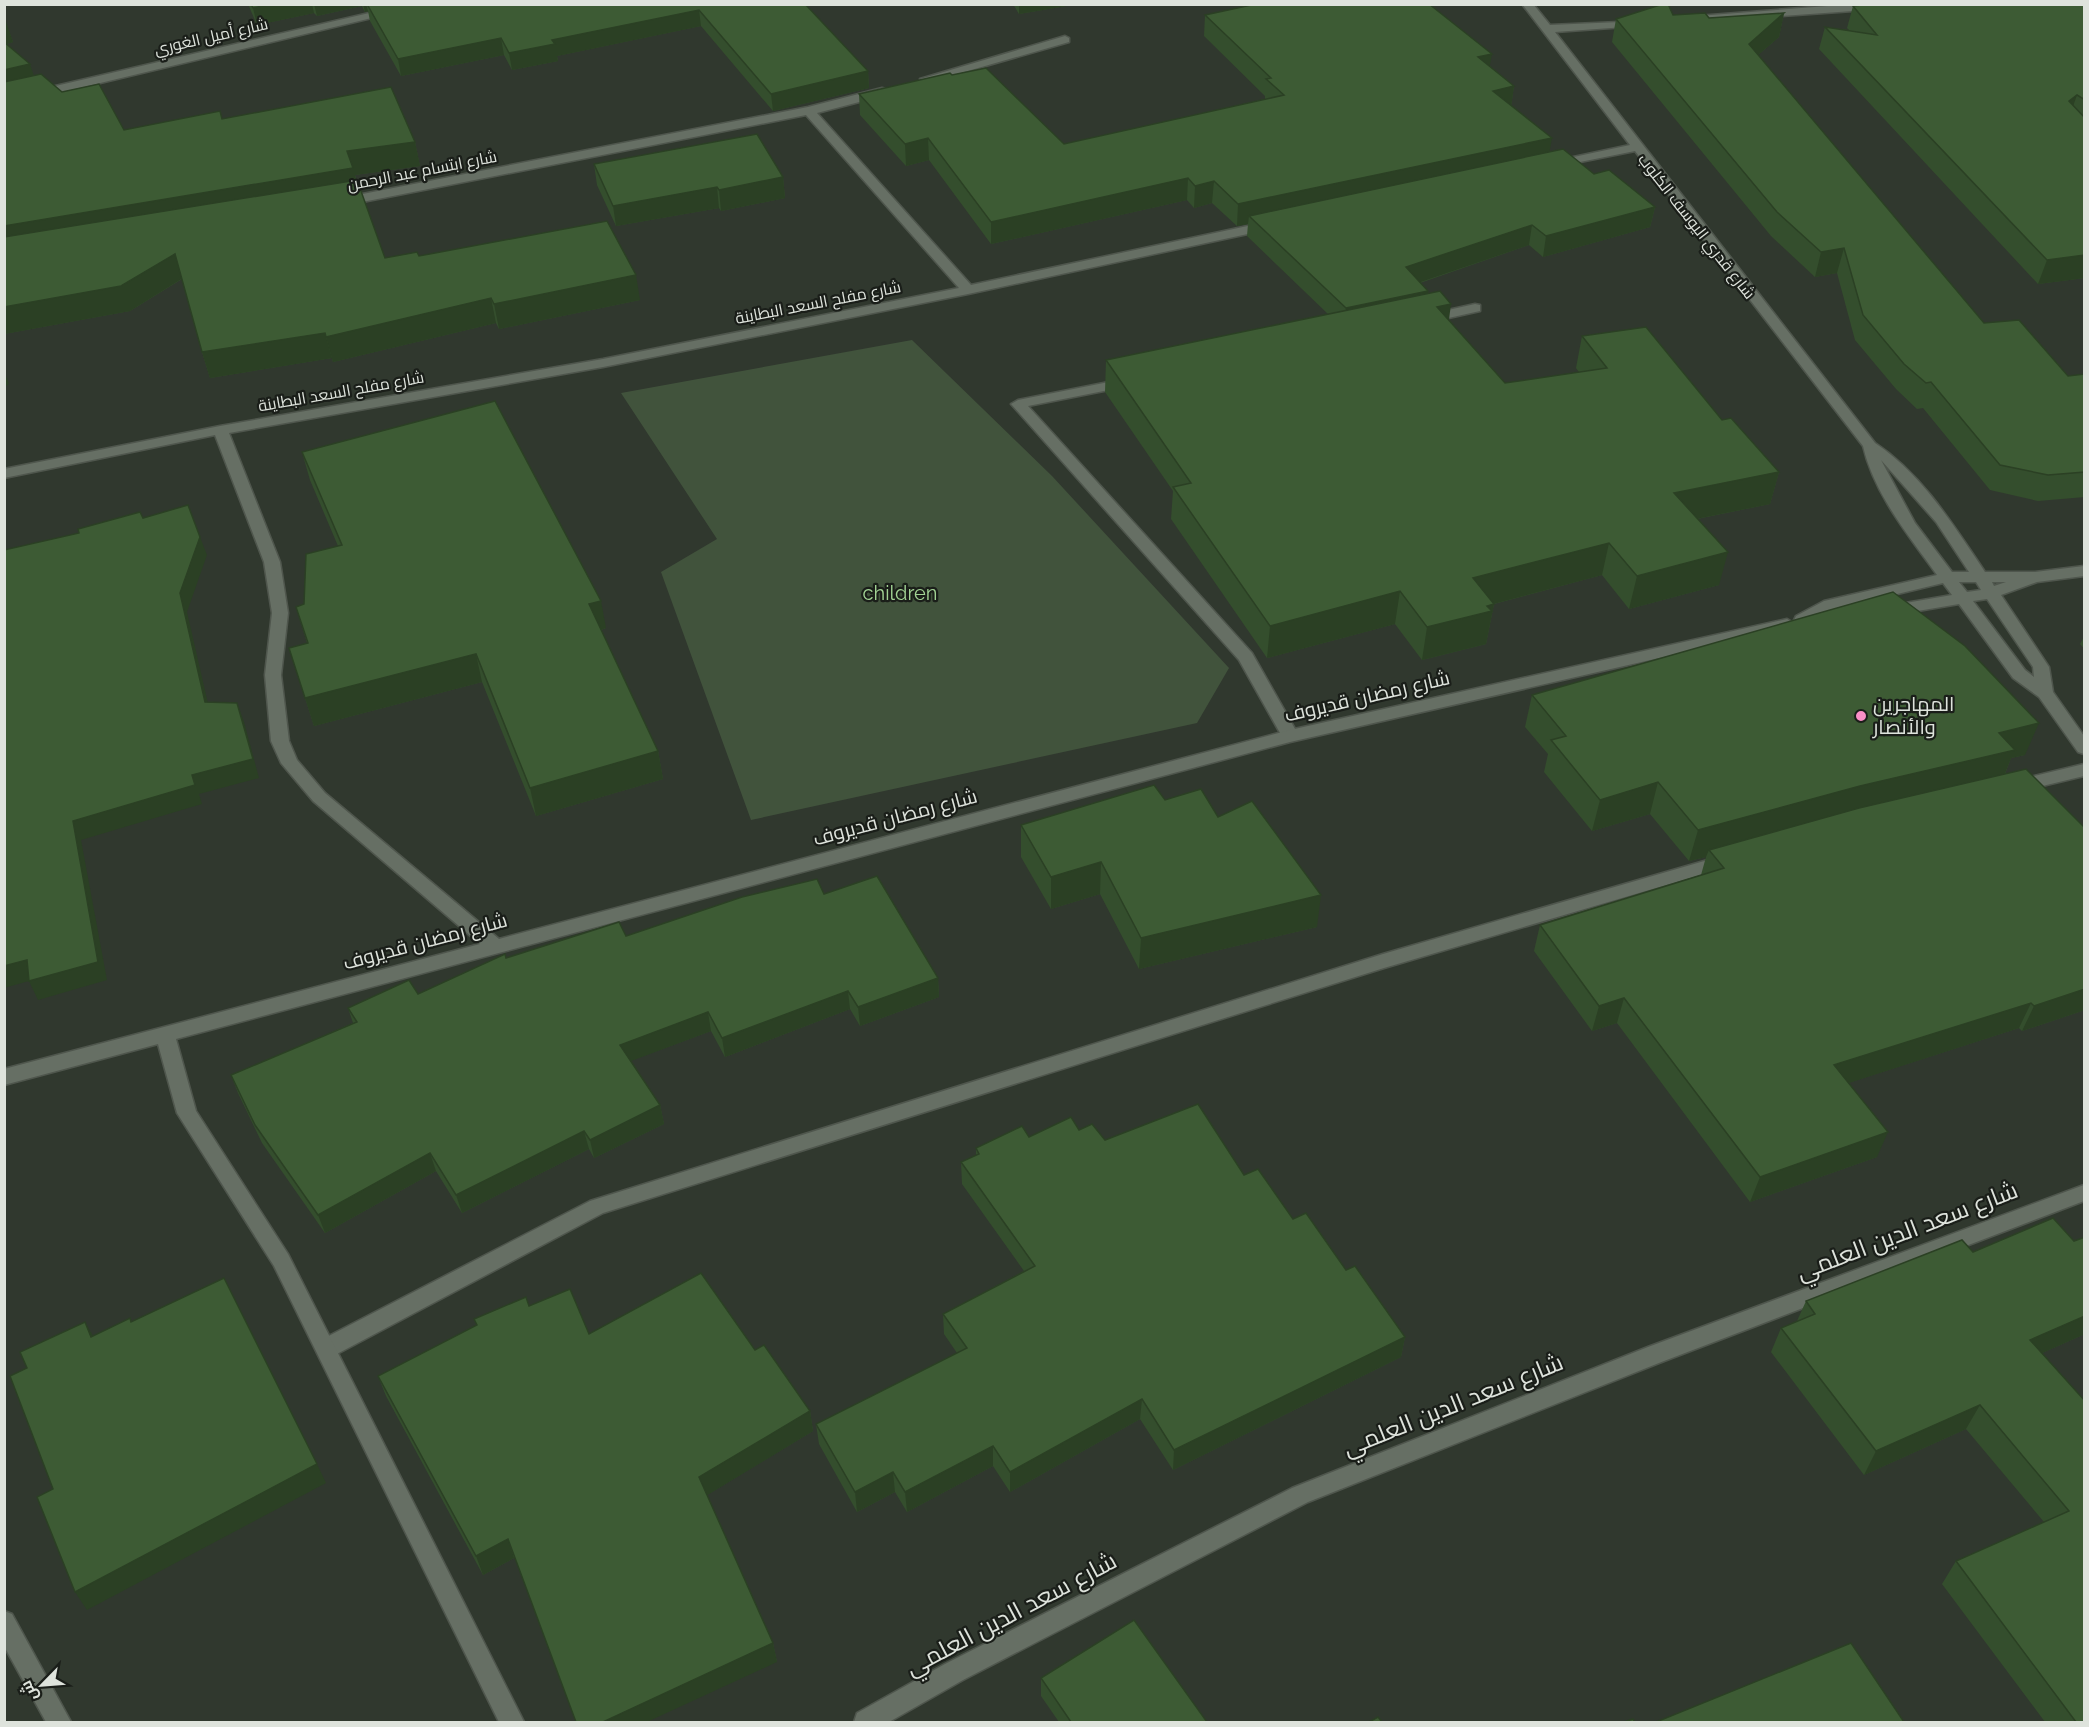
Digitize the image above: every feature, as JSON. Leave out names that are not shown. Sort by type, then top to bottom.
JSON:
[{"type":"street","name":"شارع أميل الغوري","points":[[4,102],[425,4]]},
{"type":"street","name":"شارع قدري اليوسف الكلوب","points":[[1527,4],[1870,447],[1891,460],[1941,519],[2041,667],[2045,693]]},
{"type":"street","points":[[1676,20],[1910,4]]},
{"type":"street","points":[[1548,29],[1653,22]]},
{"type":"street","name":"شارع ابتسام عبد الرحمن","points":[[330,204],[809,111],[1065,40]]},
{"type":"street","points":[[809,111],[968,290]]},
{"type":"street","points":[[1542,167],[1636,147]]},
{"type":"street","name":"شارع مفلح السعد البطاينة","points":[[4,474],[220,430],[603,363],[968,290],[1284,223]]},
{"type":"street","points":[[1407,323],[1475,308]]},
{"type":"street","points":[[1145,378],[1018,404],[1246,657],[1290,736]]},
{"type":"street","points":[[220,430],[272,561],[280,613],[273,675],[280,741],[290,764],[319,797],[494,945]]},
{"type":"street","name":"شارع قدري اليوسف الكلوب","points":[[1870,447],[1874,463],[1908,524],[2019,674],[2045,693],[2085,748]]},
{"type":"street","points":[[1876,614],[1991,592],[2035,577],[2085,571]]},
{"type":"street","name":"شارع رمضان قديروف","points":[[1802,620],[1830,605],[1948,577],[1977,575],[2035,577]]},
{"type":"street","name":"شارع رمضان قديروف","points":[[4,1077],[494,945],[1290,736],[1802,620],[1834,620]]},
{"type":"street","points":[[1995,791],[2085,770]]},
{"type":"street","points":[[327,1348],[597,1207],[1383,961],[1747,854]]},
{"type":"street","points":[[165,1035],[187,1113],[281,1260],[512,1722]]},
{"type":"street","name":"شارع سعد الدين العلمي","points":[[866,1722],[954,1672],[1300,1495],[1656,1354],[2085,1193]]},
{"type":"street","points":[[4,1622],[59,1722]]},
{"type":"green space","name":"children","points":[[912,340],[1052,476],[1229,668],[1197,723],[751,820],[661,572],[717,539],[621,393]]},
{"type":"building","points":[[251,4],[271,4],[253,8]]},
{"type":"building","points":[[367,4],[805,4],[868,71],[771,94],[699,10],[552,40],[555,44],[509,53],[501,38],[398,59]]},
{"type":"building","points":[[1256,4],[1429,4],[1492,54],[1478,57],[1514,86],[1493,91],[1552,138],[1238,204],[1214,181],[1195,186],[1188,178],[991,222],[928,138],[905,144],[859,94],[950,73],[952,75],[986,68],[1064,144],[1284,95],[1266,79],[1271,78],[1205,15]]},
{"type":"building","points":[[1668,4],[1673,15],[1705,13],[1709,18],[1784,13],[1749,44],[1984,323],[2019,320],[2068,376],[2085,374],[2085,472],[2048,475],[2000,465],[1931,382],[1926,383],[1904,364],[1863,315],[1844,248],[1821,252],[1777,212],[1616,19]]},
{"type":"building","points":[[1872,4],[2085,4],[2085,100],[2077,95],[2069,101],[2085,118],[2085,255],[2047,260],[1825,27],[1877,35],[1853,6]]},
{"type":"building","points":[[4,42],[30,64],[4,70]]},
{"type":"building","points":[[41,74],[62,92],[99,84],[124,130],[220,111],[222,119],[391,87],[415,142],[347,151],[353,168],[4,226],[4,82]]},
{"type":"building","points":[[757,134],[783,177],[719,190],[717,187],[613,206],[594,164]]},
{"type":"building","points":[[1563,149],[1594,174],[1609,170],[1655,207],[1546,236],[1532,225],[1406,267],[1428,291],[1346,308],[1249,216]]},
{"type":"building","points":[[357,180],[385,258],[417,252],[419,256],[607,221],[636,275],[494,304],[491,298],[326,337],[325,333],[202,352],[175,254],[121,286],[4,307],[4,237]]},
{"type":"building","points":[[1440,291],[1451,304],[1437,307],[1505,383],[1607,368],[1582,336],[1646,327],[1722,420],[1731,418],[1779,472],[1674,493],[1728,552],[1637,576],[1609,543],[1473,578],[1494,604],[1487,606],[1492,611],[1427,627],[1400,591],[1270,626],[1173,487],[1191,483],[1106,360]]},
{"type":"building","points":[[495,401],[601,601],[589,604],[658,751],[530,788],[476,654],[305,698],[289,648],[308,643],[296,607],[304,604],[306,554],[342,545],[302,452]]},
{"type":"building","points":[[188,505],[200,537],[180,593],[205,702],[237,703],[253,759],[192,775],[195,785],[73,821],[98,962],[29,981],[27,960],[4,966],[4,550],[79,533],[78,529],[140,512],[143,518]]},
{"type":"building","points":[[1893,592],[1965,646],[2039,723],[1999,733],[2015,750],[1860,786],[1698,830],[1658,782],[1600,800],[1551,740],[1566,736],[1532,695]]},
{"type":"building","points":[[2026,769],[2085,828],[2085,989],[2034,1006],[2031,1003],[1834,1065],[1888,1132],[1760,1177],[1624,998],[1599,1006],[1540,925],[1724,868],[1709,850],[1859,808]]},
{"type":"building","points":[[1154,785],[1165,800],[1201,789],[1218,817],[1252,801],[1321,895],[1141,938],[1101,862],[1051,877],[1021,825]]},
{"type":"building","points":[[877,876],[938,978],[858,1007],[848,991],[722,1038],[708,1012],[620,1045],[660,1105],[590,1140],[584,1131],[456,1195],[430,1153],[318,1215],[255,1125],[231,1075],[357,1022],[348,1008],[409,980],[418,994],[505,954],[506,958],[619,922],[626,936],[742,897],[817,879],[824,894]]},
{"type":"building","points":[[1198,1104],[1244,1175],[1258,1169],[1293,1219],[1306,1213],[1346,1270],[1355,1266],[1405,1337],[1174,1450],[1142,1399],[1010,1472],[993,1446],[905,1492],[893,1472],[855,1492],[816,1424],[967,1348],[943,1314],[1035,1266],[961,1162],[979,1154],[976,1148],[1022,1126],[1029,1137],[1071,1117],[1079,1130],[1092,1124],[1105,1140]]},
{"type":"building","points":[[2053,1218],[2074,1241],[2085,1237],[2085,1316],[2030,1340],[2085,1401],[2085,1722],[2076,1722],[1956,1561],[2069,1511],[1980,1405],[1876,1451],[1781,1328],[1815,1314],[1806,1301],[1962,1240],[1973,1252]]},
{"type":"building","points":[[701,1273],[755,1350],[764,1345],[810,1411],[699,1477],[773,1643],[603,1722],[576,1722],[508,1539],[476,1556],[378,1376],[477,1325],[474,1319],[526,1297],[529,1306],[570,1289],[589,1334]]},
{"type":"building","points":[[224,1278],[317,1464],[75,1592],[37,1497],[53,1489],[10,1376],[27,1368],[20,1352],[85,1322],[91,1337],[130,1318],[131,1322]]},
{"type":"building","points":[[1134,1620],[1207,1722],[1071,1722],[1041,1678]]},
{"type":"building","points":[[1851,1643],[1904,1722],[1656,1722]]},
{"type":"building","points":[[1378,1717],[1382,1722],[1369,1722]]},
{"type":"place","name":"المهاجرين والأنصار","points":[[1861,716]]}]
